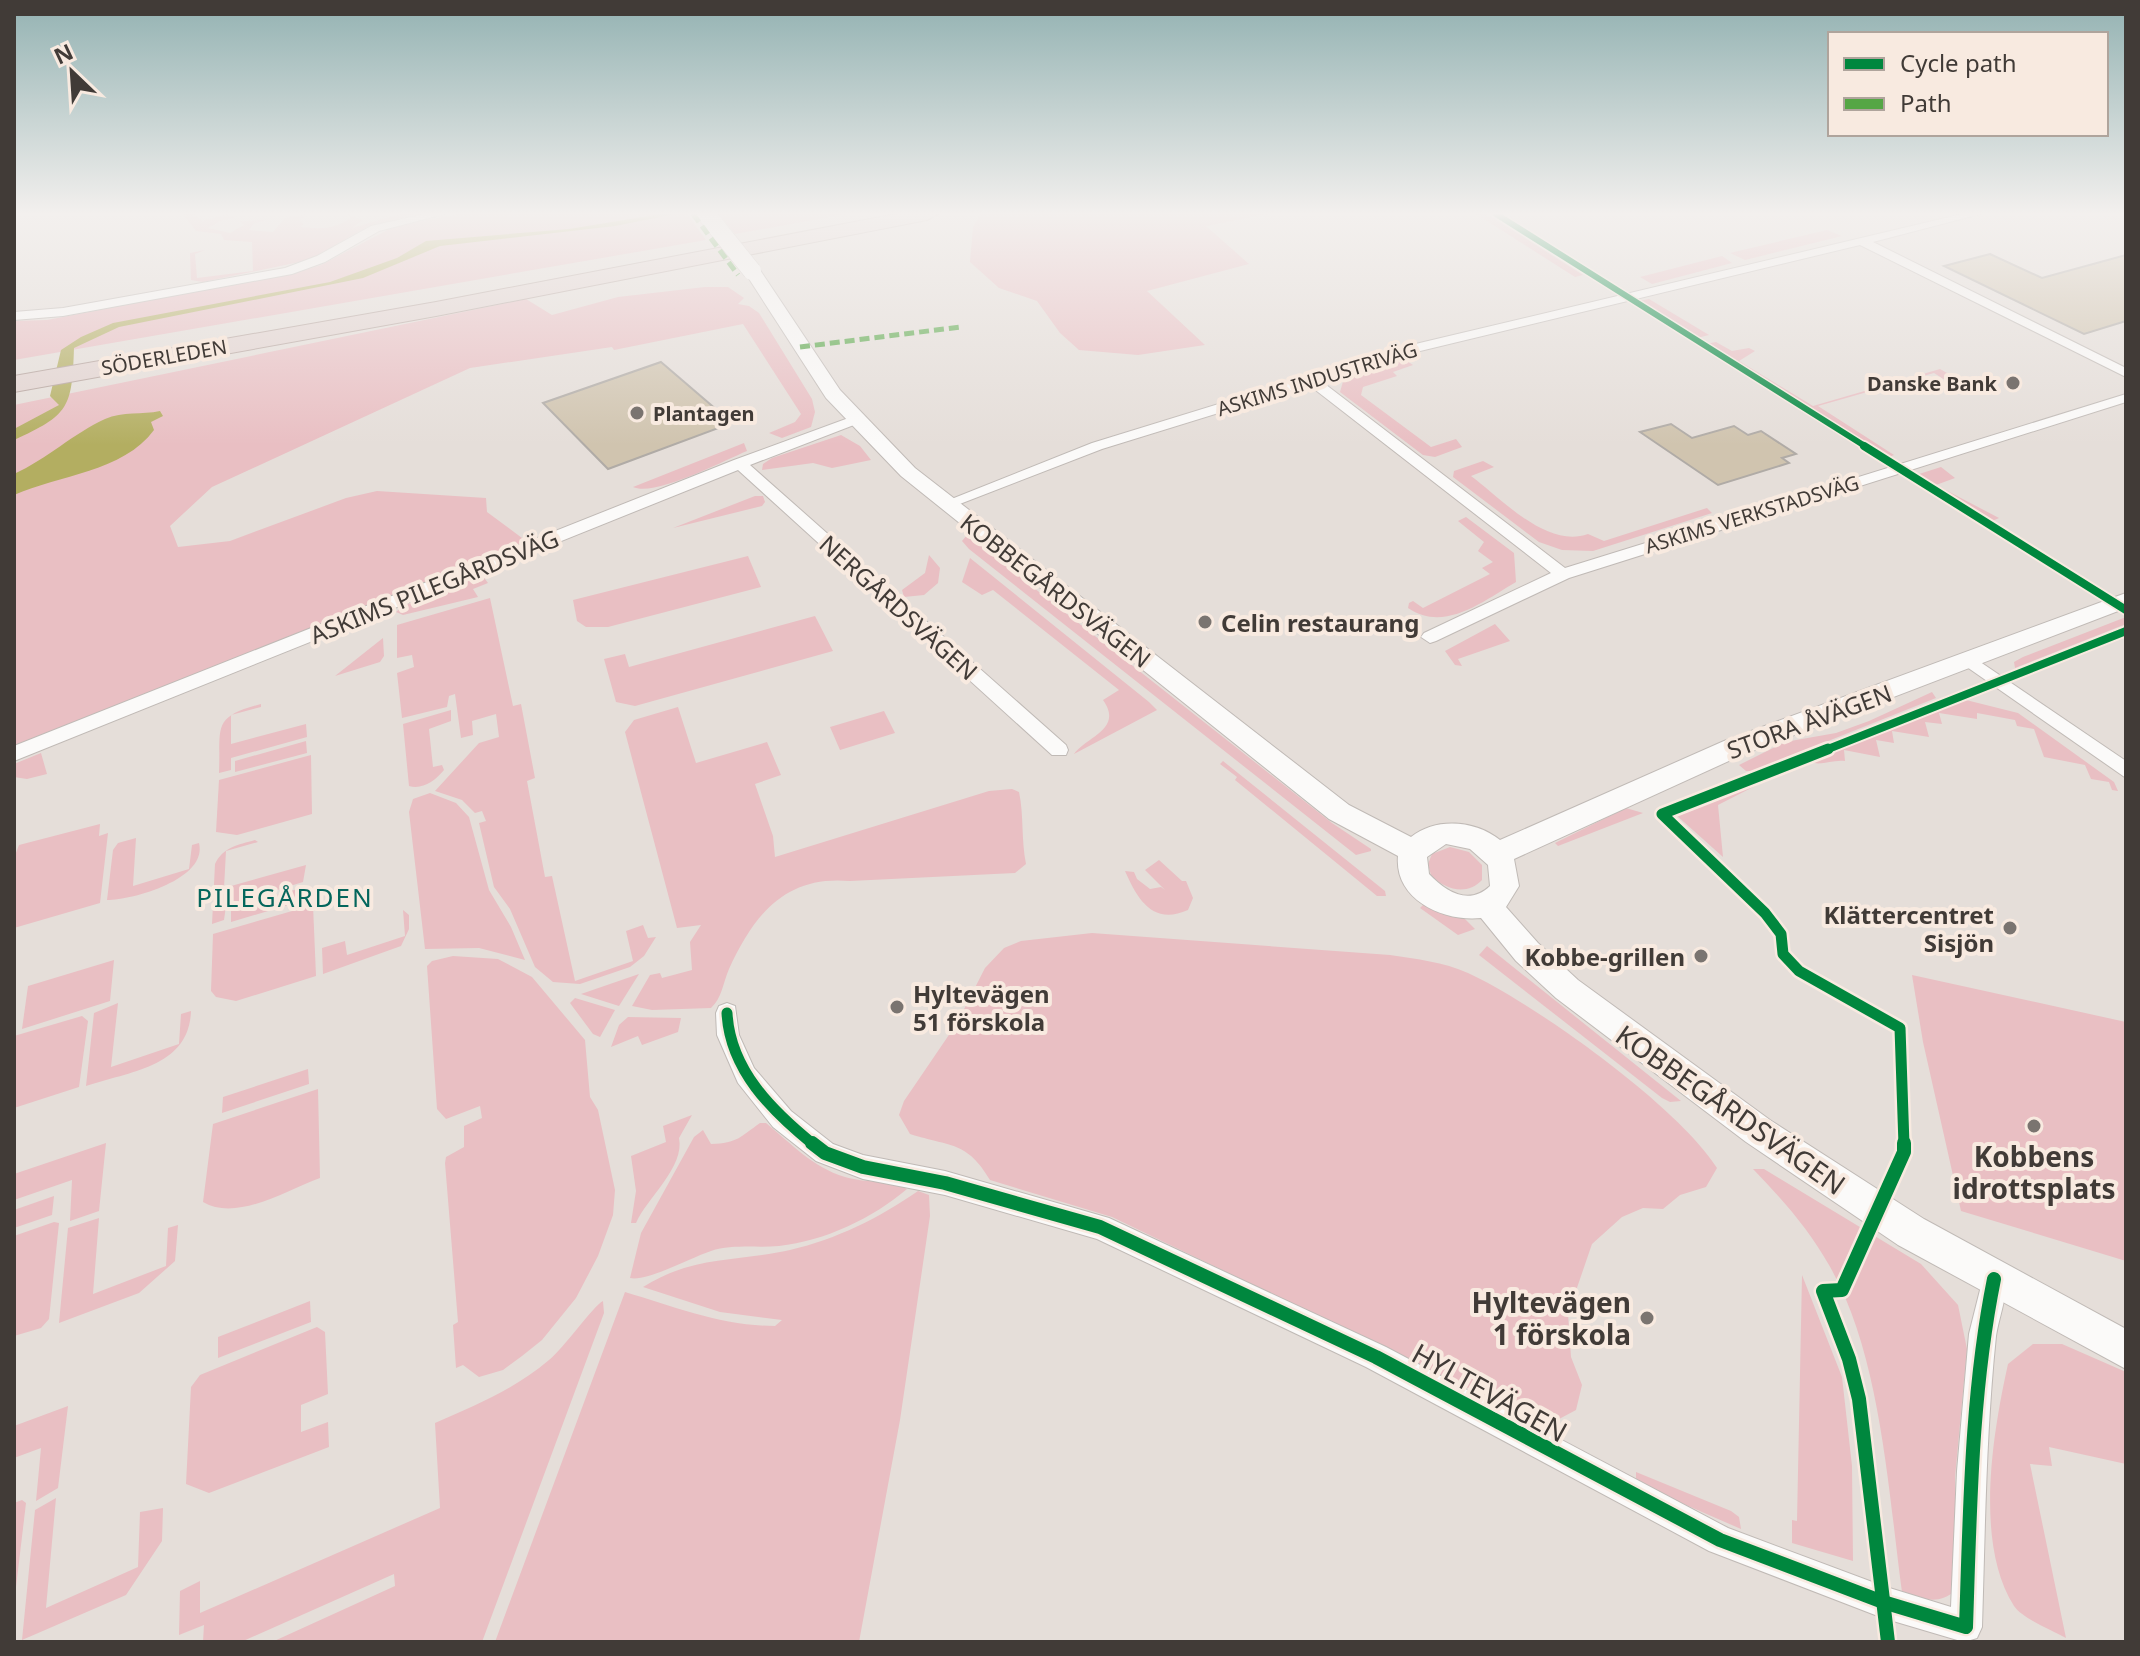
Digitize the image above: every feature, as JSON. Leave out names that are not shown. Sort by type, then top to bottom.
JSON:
[{"type":"highway","name":"SÖDERLEDEN","points":[[14,384],[490,291]]},
{"type":"highway","name":"SÖDERLEDEN","points":[[14,372],[496,291]]},
{"type":"highway","points":[[14,362],[442,301]]},
{"type":"highway","points":[[14,397],[442,301]]},
{"type":"street","points":[[14,316],[74,311],[180,291]]},
{"type":"street","name":"KOBBEGÅRDSVÄGEN","points":[[765,291],[822,379],[854,420],[947,504],[1339,812],[1413,851]]},
{"type":"street","name":"ASKIMS INDUSTRIVÄG","points":[[947,504],[1097,446],[1412,349],[1649,291]]},
{"type":"street","points":[[1963,291],[2126,373]]},
{"type":"street","points":[[1311,380],[1563,574]]},
{"type":"street","name":"ASKIMS VERKSTADSVÄG","points":[[1430,637],[1563,574],[2126,398]]},
{"type":"street","name":"ASKIMS PILEGÅRDSVÄG","points":[[14,754],[739,463],[854,420]]},
{"type":"street","name":"NERGÅRDSVÄGEN","points":[[739,463],[1059,750]]},
{"type":"street","name":"STORA ÅVÄGEN","points":[[1497,854],[1733,748],[2126,600]]},
{"type":"street","points":[[1970,661],[2126,771]]},
{"type":"street","points":[[1458,834],[1472,838],[1497,854],[1505,868],[1507,883],[1501,896],[1487,905],[1462,907],[1436,899],[1425,891],[1412,871],[1413,851],[1431,836],[1458,834]]},
{"type":"street","name":"KOBBEGÅRDSVÄGEN","points":[[1487,905],[1545,970],[1603,1019],[1870,1206],[1994,1279],[2126,1350]]},
{"type":"street","name":"HYLTEVÄGEN","points":[[727,1013],[728,1035],[746,1075],[782,1119],[825,1153],[863,1167],[945,1183],[1100,1227],[1376,1357],[1720,1540],[1883,1602],[1966,1627],[1972,1471],[1983,1334],[1994,1279]]},
{"type":"shaded area","points":[[197,291],[410,291],[14,360],[14,321],[47,320]]},
{"type":"shaded area","points":[[281,291],[297,291],[119,327],[74,348],[72,384],[64,407],[46,424],[14,440],[14,429],[59,405],[50,396],[61,350],[113,323]]},
{"type":"shaded area","points":[[668,291],[734,291],[744,298],[738,304],[749,306],[759,313],[812,399],[815,412],[811,427],[782,438],[769,433],[795,422],[801,414],[743,324],[614,350],[612,347],[470,368],[212,487],[170,526],[178,547],[230,541],[346,498],[377,491],[486,498],[487,512],[526,541],[14,747],[14,405],[526,299],[552,315],[618,297]]},
{"type":"shaded area","points":[[1009,291],[1147,291],[1205,345],[1138,355],[1079,350],[1060,333],[1037,301]]},
{"type":"shaded area","points":[[1649,299],[1709,335],[1697,338],[1639,301]]},
{"type":"shaded area","points":[[1716,342],[1732,351],[1749,348],[1755,351],[1739,361],[1813,406],[1940,369],[1954,377],[1945,380],[1934,373],[1818,406],[1894,455],[1886,458],[1705,344]]},
{"type":"shaded area","points":[[1404,359],[1413,365],[1393,372],[1397,376],[1363,387],[1361,395],[1431,447],[1456,439],[1462,447],[1435,457],[1423,455],[1340,392],[1344,378]]},
{"type":"shaded area","points":[[160,411],[163,416],[151,422],[154,430],[125,455],[89,471],[14,495],[14,474],[94,425],[119,415]]},
{"type":"shaded area","points":[[841,435],[860,446],[871,460],[832,468],[813,463],[762,470],[763,464],[772,458]]},
{"type":"shaded area","points":[[744,443],[747,451],[672,483],[643,489],[633,487]]},
{"type":"shaded area","points":[[1483,461],[1494,467],[1471,476],[1526,519],[1557,534],[1572,537],[1588,534],[1604,541],[1707,508],[1712,513],[1593,551],[1562,550],[1539,542],[1453,477],[1454,471]]},
{"type":"shaded area","points":[[1941,467],[1955,478],[1936,485],[1999,518],[1990,522],[1916,475]]},
{"type":"shaded area","points":[[755,496],[763,496],[765,502],[762,506],[673,528]]},
{"type":"shaded area","points":[[1466,517],[1514,553],[1516,582],[1464,612],[1450,616],[1422,615],[1408,608],[1413,601],[1423,608],[1490,574],[1482,568],[1493,562],[1478,551],[1484,542],[1458,521]]},
{"type":"shaded area","points":[[967,535],[1371,851],[1356,855],[969,549],[962,541]]},
{"type":"shaded area","points":[[929,555],[940,568],[938,583],[924,595],[904,597],[902,590],[925,573]]},
{"type":"shaded area","points":[[748,556],[761,587],[608,627],[586,627],[577,621],[573,600]]},
{"type":"shaded area","points":[[970,558],[1157,710],[1074,754],[1106,725],[1109,718],[1103,700],[1119,690],[993,590],[982,595],[962,582]]},
{"type":"shaded area","points":[[482,575],[488,583],[473,589],[478,597],[403,615],[396,612],[403,606]]},
{"type":"shaded area","points":[[490,598],[513,706],[521,704],[535,778],[527,781],[545,877],[552,876],[575,981],[633,961],[626,931],[643,925],[648,938],[656,937],[644,956],[630,967],[580,984],[553,982],[535,967],[510,909],[494,887],[479,823],[486,821],[482,811],[475,813],[462,800],[435,791],[479,743],[499,737],[496,714],[472,721],[473,735],[461,738],[455,694],[449,696],[447,707],[402,718],[397,673],[414,667],[412,655],[397,658],[397,625]]},
{"type":"shaded area","points":[[815,616],[833,651],[635,706],[616,702],[604,659],[625,654],[629,667]]},
{"type":"shaded area","points":[[2126,617],[2126,624],[2015,668],[2014,662],[2023,657]]},
{"type":"shaded area","points":[[1495,624],[1510,641],[1458,659],[1462,666],[1455,665],[1445,651]]},
{"type":"shaded area","points":[[383,638],[384,656],[380,662],[335,676]]},
{"type":"shaded area","points":[[1932,692],[1936,698],[1753,771],[1746,771],[1739,765],[1785,742],[1836,733]]},
{"type":"shaded area","points":[[1966,700],[2018,713],[2114,782],[2118,791],[2112,790],[2109,782],[2091,779],[2085,765],[2044,757],[2034,729],[2017,726],[2015,720],[1977,713],[1977,719],[1939,713],[1942,724],[1925,722],[1929,737],[1892,731],[1894,743],[1876,740],[1880,757],[1844,750],[1845,761],[1816,763],[1807,760]]},
{"type":"shaded area","points":[[261,704],[261,707],[233,715],[245,709]]},
{"type":"shaded area","points":[[678,707],[696,763],[767,742],[781,775],[755,784],[773,836],[775,857],[989,791],[1012,789],[1019,792],[1026,864],[1015,873],[808,884],[790,892],[761,915],[739,949],[720,995],[711,1008],[652,1010],[632,1006],[650,975],[660,973],[662,978],[692,970],[690,942],[701,925],[677,928],[625,732],[634,720]]},
{"type":"shaded area","points":[[451,710],[451,721],[429,729],[433,767],[442,765],[444,770],[428,784],[409,786],[403,724]]},
{"type":"shaded area","points":[[884,711],[895,733],[840,750],[830,727]]},
{"type":"shaded area","points":[[231,716],[231,744],[306,724],[307,737],[231,758],[231,770],[219,773],[220,734],[226,719]]},
{"type":"shaded area","points":[[306,741],[307,753],[235,772],[235,761]]},
{"type":"shaded area","points":[[41,753],[47,774],[27,779],[14,777],[14,764]]},
{"type":"shaded area","points":[[311,755],[312,814],[237,835],[216,832],[219,780]]},
{"type":"shaded area","points":[[1223,761],[1385,891],[1386,896],[1377,896],[1235,780],[1237,777],[1220,764]]},
{"type":"shaded area","points":[[1750,783],[1755,786],[1718,805],[1723,857],[1675,814]]},
{"type":"shaded area","points":[[430,793],[456,803],[469,817],[489,890],[511,927],[525,960],[479,948],[425,949],[409,812],[413,799]]},
{"type":"shaded area","points":[[1626,808],[1643,813],[1558,846],[1555,843]]},
{"type":"shaded area","points":[[100,824],[99,836],[108,833],[100,903],[14,928],[14,858],[19,845]]},
{"type":"shaded area","points":[[136,838],[133,886],[189,869],[192,845],[199,843],[199,856],[192,867],[181,877],[166,885],[134,896],[107,900],[113,850],[118,843]]},
{"type":"shaded area","points":[[255,840],[258,842],[226,851],[224,888],[306,865],[303,882],[226,906],[224,920],[212,924],[215,864],[218,858],[227,850],[237,845]]},
{"type":"shaded area","points":[[1450,847],[1469,852],[1482,865],[1482,880],[1476,885],[1456,889],[1431,875],[1428,864],[1432,854]]},
{"type":"shaded area","points":[[1159,860],[1182,881],[1186,881],[1193,898],[1188,910],[1175,914],[1155,912],[1135,891],[1125,871],[1134,872],[1137,879],[1150,889],[1161,887],[1165,890],[1145,870]]},
{"type":"shaded area","points":[[308,886],[308,899],[231,922],[231,908]]},
{"type":"shaded area","points":[[1424,904],[1461,915],[1475,929],[1458,935],[1420,908]]},
{"type":"shaded area","points":[[313,905],[316,976],[236,1001],[216,997],[211,991],[213,934]]},
{"type":"shaded area","points":[[403,910],[409,915],[409,929],[401,946],[323,974],[322,948],[345,941],[347,955],[405,936]]},
{"type":"shaded area","points":[[1092,933],[1390,955],[1449,966],[1496,988],[1566,1032],[1639,1087],[1671,1116],[1717,1168],[1706,1187],[1680,1195],[1663,1209],[1643,1208],[1622,1217],[1592,1244],[1568,1314],[1571,1357],[1582,1385],[1576,1410],[1546,1426],[1112,1217],[990,1180],[974,1158],[957,1147],[910,1134],[899,1115],[904,1101],[957,1023],[985,968],[1004,948],[1021,941]]},
{"type":"shaded area","points":[[1487,946],[1681,1101],[1670,1102],[1662,1098],[1479,955]]},
{"type":"shaded area","points":[[453,956],[498,959],[532,977],[585,1040],[590,1097],[598,1110],[615,1190],[613,1215],[598,1256],[576,1298],[542,1340],[503,1370],[479,1377],[463,1365],[456,1368],[453,1325],[458,1322],[445,1163],[446,1157],[464,1147],[464,1126],[482,1118],[480,1106],[446,1119],[437,1109],[427,966],[432,961]]},
{"type":"shaded area","points":[[114,960],[110,1001],[22,1029],[28,986]]},
{"type":"shaded area","points":[[639,974],[619,1006],[581,994]]},
{"type":"shaded area","name":"Kobbens idrottsplats","points":[[1912,975],[2126,1022],[2126,1261],[1961,1211],[1923,1042]]},
{"type":"shaded area","points":[[575,998],[615,1010],[600,1037],[593,1034],[570,1003]]},
{"type":"shaded area","points":[[118,1003],[111,1067],[179,1044],[181,1014],[191,1011],[188,1030],[180,1044],[155,1064],[86,1086],[94,1013]]},
{"type":"shaded area","points":[[82,1016],[88,1021],[79,1087],[14,1108],[14,1036]]},
{"type":"shaded area","points":[[628,1017],[681,1018],[678,1032],[642,1045],[638,1036],[611,1047],[619,1025]]},
{"type":"shaded area","points":[[308,1069],[309,1084],[222,1113],[223,1097]]},
{"type":"shaded area","points":[[318,1089],[320,1178],[246,1206],[216,1207],[203,1202],[213,1124]]},
{"type":"shaded area","points":[[692,1115],[679,1138],[679,1149],[671,1171],[636,1223],[631,1223],[636,1191],[631,1156],[666,1142],[663,1126]]},
{"type":"shaded area","points":[[760,1123],[766,1123],[803,1154],[833,1173],[907,1189],[864,1218],[814,1239],[779,1246],[719,1249],[658,1273],[630,1278],[641,1233],[694,1137],[703,1130],[711,1144],[727,1142]]},
{"type":"shaded area","points":[[106,1143],[99,1211],[70,1221],[72,1180],[14,1200],[14,1174]]},
{"type":"shaded area","points":[[1753,1169],[1764,1169],[1921,1264],[1958,1305],[1967,1349],[1955,1477],[1956,1590],[1943,1598],[1924,1599],[1902,1592],[1880,1424],[1860,1340],[1846,1301],[1821,1251],[1794,1214]]},
{"type":"shaded area","points":[[918,1191],[929,1195],[930,1216],[900,1420],[859,1642],[495,1642],[625,1292],[718,1319],[775,1326],[782,1320],[720,1312],[643,1287],[698,1264],[770,1254],[824,1240],[873,1219]]},
{"type":"shaded area","points":[[54,1196],[52,1215],[14,1228],[14,1210]]},
{"type":"shaded area","points":[[99,1218],[93,1294],[166,1266],[168,1228],[178,1225],[175,1261],[139,1293],[59,1323],[68,1228]]},
{"type":"shaded area","points":[[59,1223],[49,1319],[41,1328],[14,1336],[14,1236]]},
{"type":"shaded area","points":[[1802,1275],[1842,1377],[1852,1466],[1853,1561],[1792,1543],[1792,1520],[1797,1521]]},
{"type":"shaded area","points":[[310,1301],[311,1322],[218,1358],[218,1337]]},
{"type":"shaded area","points":[[603,1301],[604,1313],[482,1642],[272,1642],[395,1586],[394,1574],[241,1642],[203,1642],[204,1625],[179,1635],[180,1591],[200,1581],[200,1613],[440,1508],[435,1423],[523,1380],[555,1354]]},
{"type":"shaded area","points":[[317,1327],[325,1332],[328,1394],[301,1405],[301,1432],[328,1422],[329,1447],[209,1493],[186,1484],[191,1387],[200,1375]]},
{"type":"shaded area","points":[[2033,1344],[2062,1344],[2126,1372],[2126,1464],[2049,1447],[2052,1466],[2030,1464],[2066,1638],[2018,1611],[2002,1580],[1994,1551],[1990,1487],[2002,1391],[2008,1364]]},
{"type":"shaded area","points":[[68,1406],[58,1488],[36,1501],[41,1448],[14,1458],[14,1426]]},
{"type":"shaded area","points":[[1636,1472],[1731,1511],[1739,1517],[1741,1529],[1647,1488],[1636,1480]]},
{"type":"shaded area","points":[[56,1498],[46,1608],[138,1567],[140,1512],[163,1508],[162,1541],[126,1595],[22,1640],[35,1510]]},
{"type":"shaded area","points":[[22,1500],[26,1503],[14,1604],[14,1503]]},
{"type":"building","points":[[1996,291],[2126,291],[2126,321],[2084,334]]},
{"type":"building","name":"Plantagen","points":[[661,362],[732,423],[608,469],[543,403]]},
{"type":"building","points":[[1671,424],[1692,438],[1734,426],[1748,435],[1761,431],[1796,454],[1782,458],[1789,463],[1718,485],[1640,432]]},
{"type":"marked path","points":[[800,347],[960,327]]},
{"type":"cycle path","points":[[1619,291],[2126,610]]},
{"type":"cycle path","points":[[1888,1642],[1859,1399],[1849,1359],[1823,1291],[1842,1290],[1904,1152],[1900,1028],[1799,971],[1783,954],[1781,934],[1765,913],[1662,814],[2126,631]]},
{"type":"cycle path","points":[[727,1013],[728,1035],[746,1075],[782,1119],[825,1153],[863,1167],[945,1183],[1100,1227],[1376,1357],[1720,1540],[1883,1602],[1966,1627],[1972,1471],[1983,1334],[1994,1279]]},
{"type":"place","name":"Danske Bank","points":[[2013,383]]},
{"type":"place","name":"Plantagen","points":[[637,413]]},
{"type":"place","name":"Celin restaurang","points":[[1205,622]]},
{"type":"place","name":"Klättercentret Sisjön","points":[[2010,928]]},
{"type":"place","name":"Kobbe-grillen","points":[[1701,956]]},
{"type":"place","name":"Hyltevägen 51 förskola","points":[[897,1007]]},
{"type":"place","name":"Kobbens idrottsplats","points":[[2034,1126]]},
{"type":"place","name":"Hyltevägen 1 förskola","points":[[1647,1318]]},
{"type":"district","name":"PILEGÅRDEN","points":[[285,897]]}]
